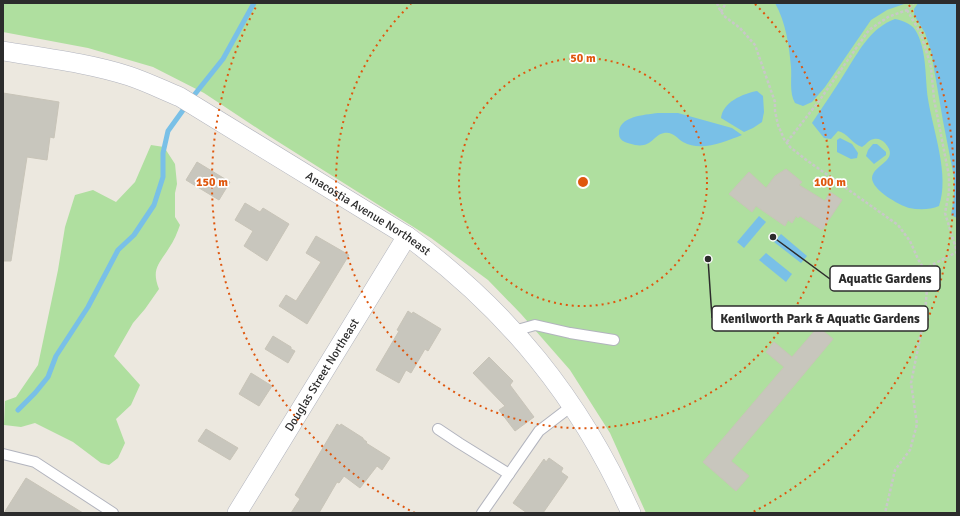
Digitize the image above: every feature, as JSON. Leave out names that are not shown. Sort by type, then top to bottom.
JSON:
[{"type":"street","name":"Anacostia Avenue Northeast","points":[[3,51],[60,60],[107,70],[141,80],[180,97],[407,236],[436,257],[460,277],[514,330],[557,383],[573,405],[601,450],[631,513]]},
{"type":"street","name":"Douglas Street Northeast","points":[[236,513],[407,236]]},
{"type":"lane","points":[[514,330],[535,326],[614,340]]},
{"type":"lane","points":[[482,513],[540,430],[573,405]]},
{"type":"lane","points":[[438,429],[509,474]]},
{"type":"lane","points":[[3,454],[36,462],[113,513]]},
{"type":"path","points":[[717,3],[724,16],[740,28],[755,45],[775,102],[778,125],[787,142],[805,159],[898,225],[910,241],[928,276],[926,313],[911,383],[917,424],[910,450],[895,470],[885,513]]},
{"type":"path","points":[[721,12],[726,3]]},
{"type":"path","points":[[787,142],[869,30],[888,17],[907,10],[914,3]]},
{"type":"path","points":[[907,10],[921,34],[931,67],[934,100],[949,176],[949,192],[945,213],[957,252],[924,269]]},
{"type":"green space","points":[[3,3],[957,3],[957,513],[646,513],[610,433],[570,370],[521,314],[488,280],[431,238],[269,136],[204,93],[153,67],[88,48],[3,32]]},
{"type":"green space","points":[[151,145],[164,147],[175,164],[177,184],[175,193],[175,217],[180,225],[177,234],[157,267],[156,276],[159,289],[133,323],[114,356],[140,385],[131,405],[116,419],[125,443],[118,458],[109,465],[101,463],[73,442],[35,423],[21,427],[4,425],[5,401],[16,397],[38,365],[58,270],[65,227],[75,195],[93,190],[116,202],[135,182]]},
{"type":"water","points":[[775,3],[907,3],[887,10],[871,20],[825,87],[812,102],[803,106],[795,103],[793,99],[791,90],[791,67],[788,42],[782,18]]},
{"type":"water","points":[[918,3],[957,3],[957,218],[951,215],[954,197],[954,177],[931,51],[925,33],[914,15],[914,9]]},
{"type":"water","points":[[895,19],[905,22],[913,27],[923,49],[928,99],[940,153],[943,181],[939,206],[932,208],[909,208],[881,192],[873,183],[872,178],[874,173],[885,162],[890,154],[889,149],[883,141],[877,139],[872,140],[862,147],[855,144],[845,134],[838,131],[831,139],[824,138],[812,123],[867,39],[879,28]]},
{"type":"water","points":[[757,91],[763,96],[764,112],[762,122],[744,132],[721,118],[725,107],[729,103],[745,94]]},
{"type":"water","points":[[658,113],[678,113],[732,128],[742,135],[720,143],[705,146],[690,145],[672,134],[667,133],[660,134],[645,145],[627,143],[619,137],[620,128],[627,120],[639,116]]},
{"type":"water","points":[[840,138],[852,144],[858,153],[857,158],[851,159],[837,152],[837,140]]},
{"type":"water","points":[[873,144],[877,144],[886,152],[886,155],[874,164],[866,156],[868,150]]},
{"type":"water","points":[[759,216],[766,222],[744,248],[737,242]]},
{"type":"water","points":[[781,234],[807,256],[801,263],[774,242]]},
{"type":"water","points":[[766,253],[792,274],[786,282],[759,260]]},
{"type":"building","points":[[3,93],[59,102],[54,138],[50,137],[47,160],[27,157],[11,261],[3,261]]},
{"type":"building","points":[[197,162],[230,182],[219,200],[186,180]]},
{"type":"building","points":[[786,169],[802,182],[799,185],[825,201],[830,192],[842,200],[822,230],[800,216],[798,218],[796,216],[792,223],[788,220],[785,226],[756,206],[752,212],[729,194],[749,172],[766,188],[775,176]]},
{"type":"building","points":[[245,203],[260,212],[263,208],[289,224],[267,261],[244,246],[253,231],[235,220]]},
{"type":"building","points":[[316,236],[349,255],[307,324],[279,306],[286,295],[296,301],[321,262],[306,253]]},
{"type":"building","points":[[408,311],[412,314],[413,312],[441,329],[428,351],[425,349],[411,373],[406,370],[399,383],[376,370],[399,331],[397,330]]},
{"type":"building","points":[[818,327],[833,339],[731,461],[749,476],[736,491],[703,462],[784,367],[766,352],[774,342],[792,357]]},
{"type":"building","points":[[273,336],[295,351],[288,363],[265,349]]},
{"type":"building","points":[[489,357],[513,381],[510,385],[534,417],[515,431],[499,410],[505,406],[473,373]]},
{"type":"building","points":[[251,373],[272,386],[259,406],[239,394]]},
{"type":"building","points":[[337,424],[340,426],[341,424],[363,438],[367,442],[366,443],[390,458],[382,470],[377,466],[360,488],[344,476],[339,483],[337,482],[319,513],[291,513],[300,499],[295,495]]},
{"type":"building","points":[[206,429],[238,448],[230,460],[198,441]]},
{"type":"building","points":[[549,458],[563,468],[561,472],[568,477],[543,513],[527,513],[513,503],[544,459],[546,462]]},
{"type":"building","points":[[26,478],[83,513],[4,513]]},
{"type":"waterway","points":[[191,99],[223,59],[254,3]]},
{"type":"waterway","points":[[18,410],[48,377],[56,356],[88,307],[118,250],[134,235],[154,205],[163,177],[163,153],[168,131],[186,106]]},
{"type":"place","name":"Aquatic Gardens","points":[[773,237]]},
{"type":"place","name":"Kenilworth Park & Aquatic Gardens","points":[[708,259]]}]
